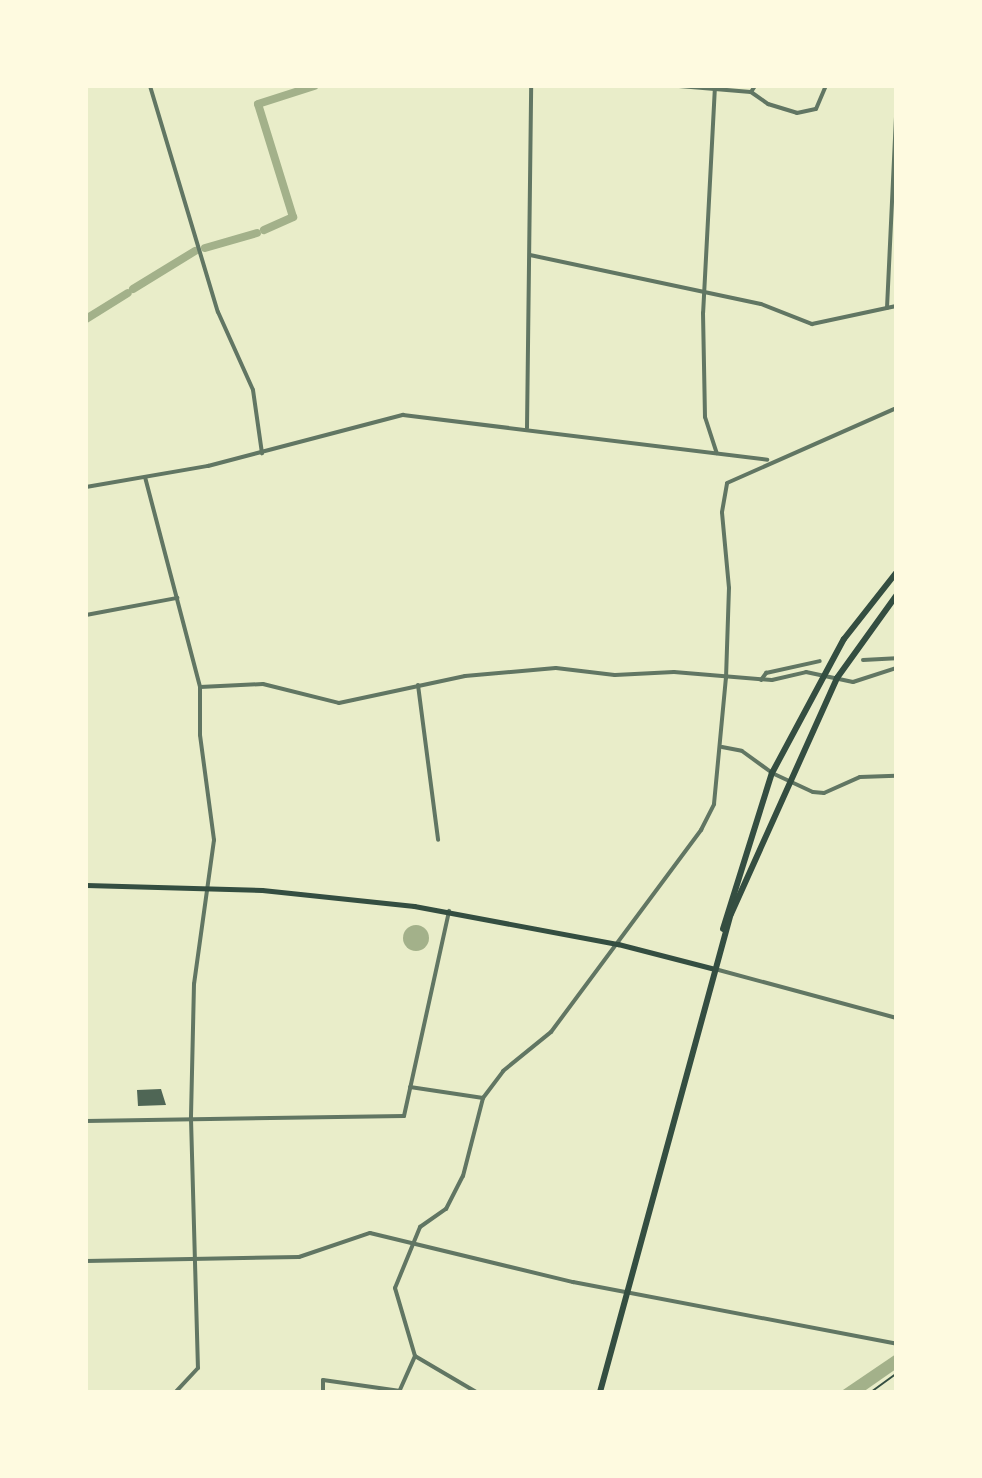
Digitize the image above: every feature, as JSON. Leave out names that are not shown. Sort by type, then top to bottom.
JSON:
[{"type":"highway","points":[[718,960],[732,889],[772,773],[823,675],[896,573]]},
{"type":"highway","points":[[600,1392],[715,969],[750,863],[837,678],[896,596]]},
{"type":"main road","points":[[86,885],[207,887],[449,911],[618,944],[715,969]]},
{"type":"street","points":[[150,86],[218,312],[253,390],[262,453]]},
{"type":"street","points":[[527,428],[531,86]]},
{"type":"street","points":[[679,86],[751,92],[788,111],[810,112],[816,109],[826,86]]},
{"type":"street","points":[[751,92],[755,86]]},
{"type":"street","points":[[715,89],[703,293],[705,417],[717,453]]},
{"type":"street","points":[[887,308],[896,115]]},
{"type":"street","points":[[530,255],[761,304],[812,324],[896,306]]},
{"type":"street","points":[[476,1392],[415,1356],[394,1294],[412,1243],[424,1222],[446,1209],[463,1176],[483,1098],[503,1071],[551,1032],[709,817],[721,747],[726,678],[725,489],[732,479],[769,460],[821,444],[896,408]]},
{"type":"street","points":[[86,487],[262,453],[403,415],[769,460]]},
{"type":"street","points":[[145,477],[200,687],[200,735],[214,840],[194,984],[191,1119],[198,1368],[176,1392]]},
{"type":"street","points":[[86,615],[177,598]]},
{"type":"street","points":[[863,660],[896,658]]},
{"type":"street","points":[[761,680],[766,673],[820,661]]},
{"type":"street","points":[[200,687],[263,684],[339,703],[418,685],[556,668],[761,680],[806,672],[861,680],[896,668]]},
{"type":"street","points":[[418,685],[438,840]]},
{"type":"street","points":[[721,747],[742,751],[787,781],[824,793],[860,777],[896,776]]},
{"type":"street","points":[[86,1121],[397,1119],[404,1116],[449,911]]},
{"type":"street","points":[[715,969],[896,1018]]},
{"type":"street","points":[[410,1087],[483,1098]]},
{"type":"street","points":[[86,1261],[311,1255],[370,1233],[627,1292],[894,1343]]},
{"type":"street","points":[[323,1392],[323,1380],[400,1392],[415,1356]]},
{"type":"path","points":[[871,1392],[896,1374]]},
{"type":"shaded area","points":[[416,925],[425,929],[429,938],[425,947],[416,951],[407,947],[403,938],[407,929]]},
{"type":"shaded area","points":[[896,1354],[896,1369],[863,1392],[840,1392]]},
{"type":"building","points":[[161,1089],[166,1105],[138,1106],[137,1090]]},
{"type":"waterway","points":[[264,230],[293,217],[258,104],[314,86]]},
{"type":"waterway","points":[[205,248],[257,233]]},
{"type":"waterway","points":[[133,289],[195,251]]},
{"type":"waterway","points":[[86,319],[128,293]]}]
